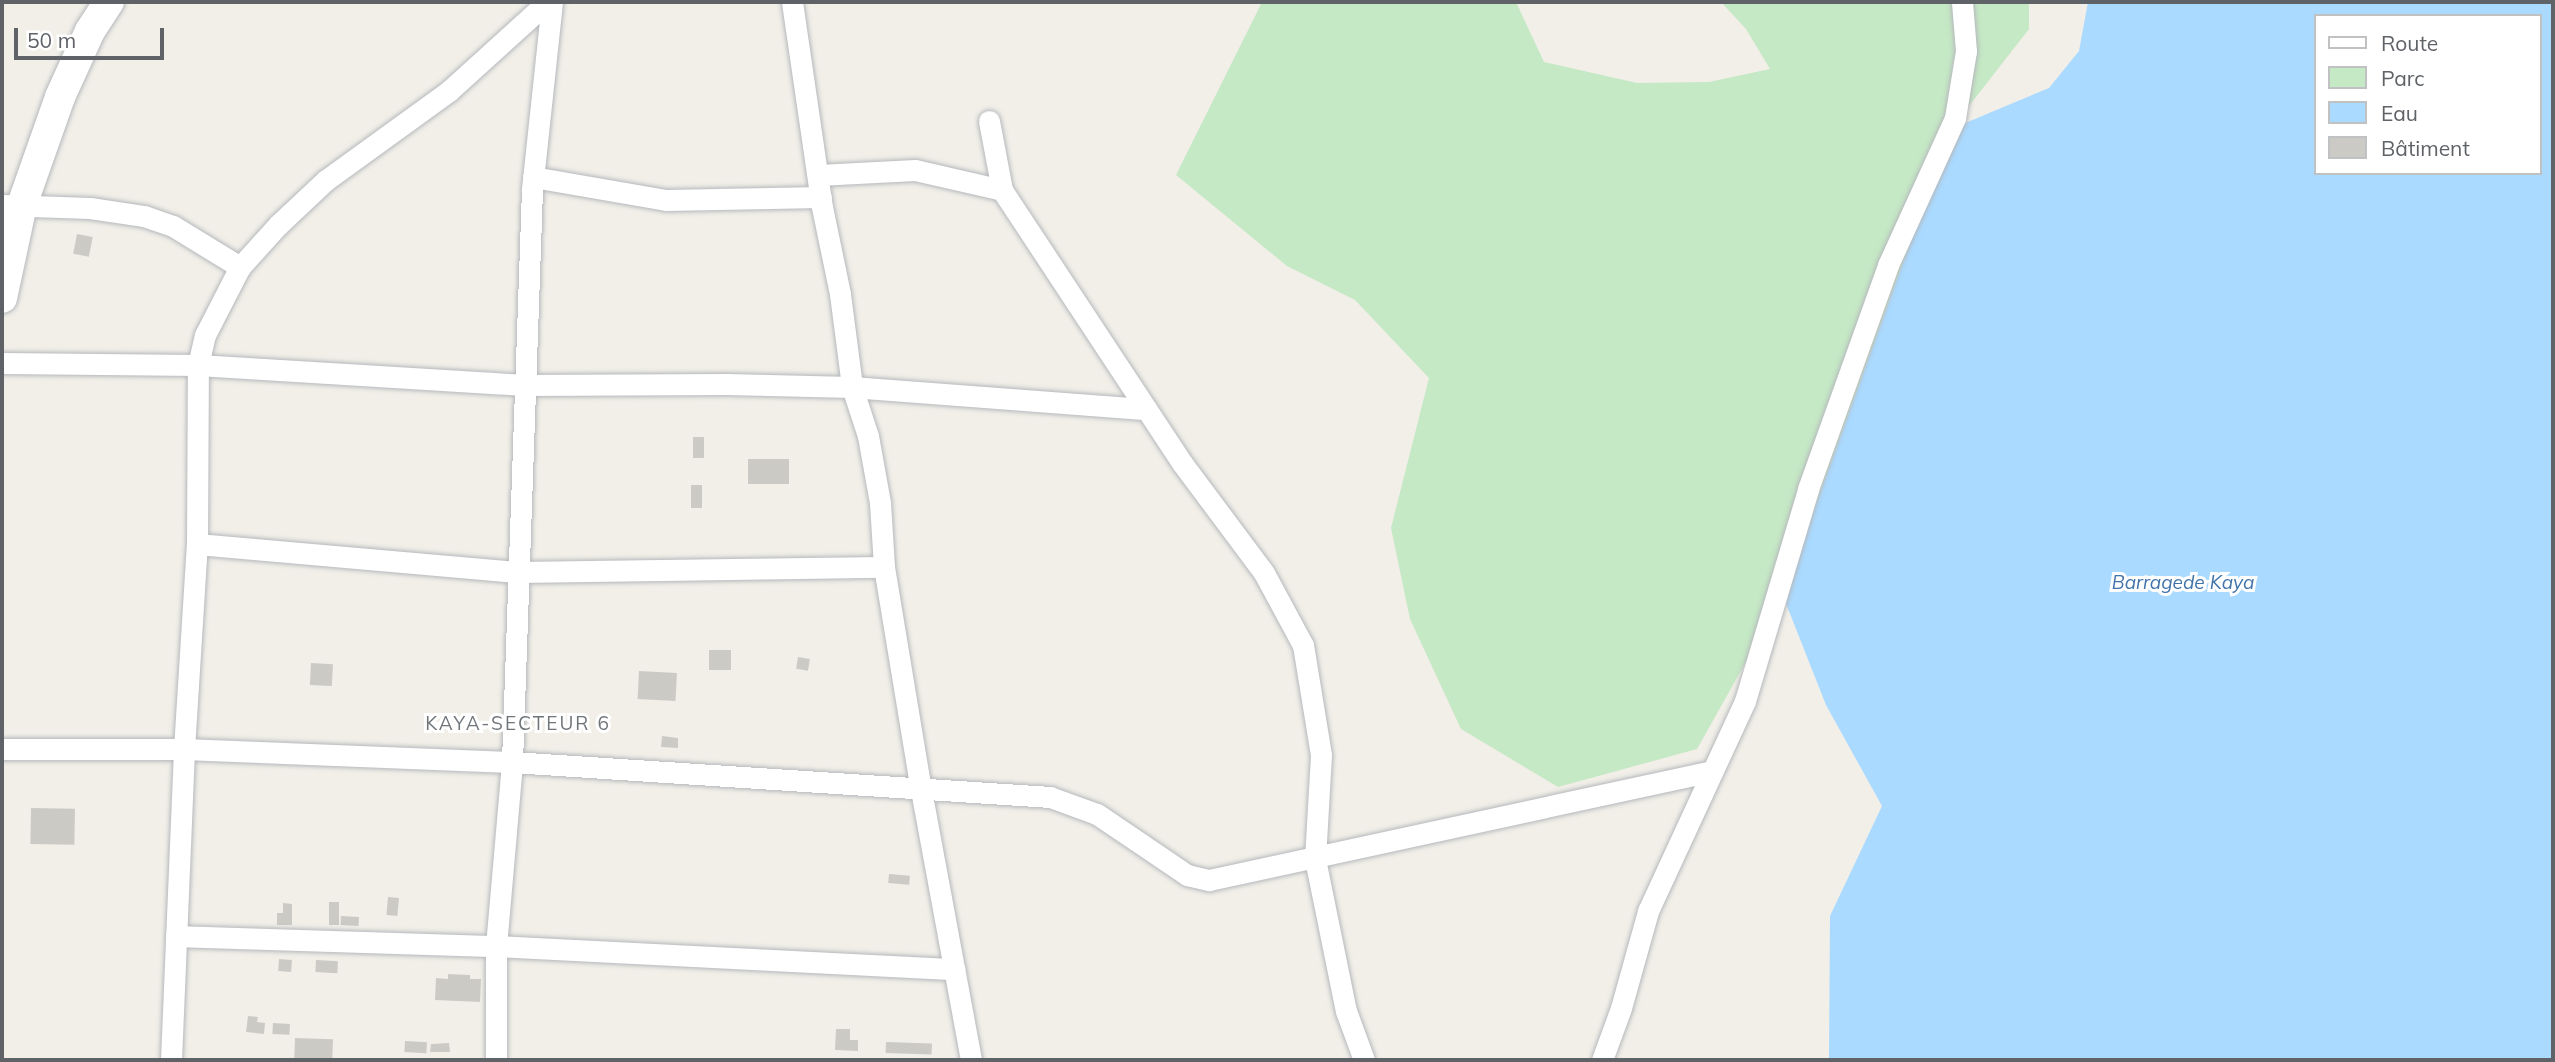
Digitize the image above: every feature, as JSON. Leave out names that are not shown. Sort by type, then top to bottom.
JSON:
[{"type":"main road","points":[[2,298],[12,205],[90,31],[109,2]]},
{"type":"street","points":[[171,1060],[184,749],[197,544],[198,365],[213,314],[240,267],[278,225],[326,180],[449,91],[547,2]]},
{"type":"street","points":[[496,1060],[496,946],[512,762],[533,177],[552,2]]},
{"type":"street","points":[[792,2],[821,197],[840,294],[852,387],[868,436],[880,503],[884,567],[920,790],[971,1060]]},
{"type":"street","points":[[1602,1060],[1621,1009],[1648,911],[1745,701],[1808,489],[1888,265],[1955,118],[1960,103],[1966,51],[1962,2]]},
{"type":"street","points":[[989,121],[1002,190],[1090,319],[1146,410],[1264,573],[1303,645],[1321,755],[1315,859],[1346,1011],[1364,1060]]},
{"type":"street","points":[[818,174],[915,170],[1002,190]]},
{"type":"street","points":[[533,177],[666,200],[821,197]]},
{"type":"street","points":[[12,205],[90,208],[144,216],[173,226],[240,267]]},
{"type":"street","points":[[2,363],[198,365],[525,385],[726,384],[852,387],[1146,410]]},
{"type":"street","points":[[197,544],[517,572],[884,567]]},
{"type":"street","points":[[2,749],[184,749],[512,762],[1050,797],[1097,814],[1187,875],[1209,880],[1712,771]]},
{"type":"street","points":[[176,936],[496,946],[954,970]]},
{"type":"green space","points":[[1262,2],[1516,2],[1544,62],[1637,83],[1709,82],[1770,69],[1746,29],[1721,2],[2029,2],[2029,29],[1951,129],[1783,596],[1697,749],[1558,787],[1461,729],[1410,619],[1391,528],[1429,378],[1355,300],[1287,266],[1176,175]]},
{"type":"water","name":"Barragede Kaya","points":[[2088,2],[2553,2],[2553,1060],[1829,1060],[1830,916],[1882,806],[1826,705],[1783,596],[1951,129],[2049,88],[2079,51]]},
{"type":"building","points":[[77,234],[93,237],[89,257],[73,254]]},
{"type":"building","points":[[693,437],[704,437],[704,458],[693,458]]},
{"type":"building","points":[[748,459],[789,459],[789,484],[748,484]]},
{"type":"building","points":[[691,485],[702,485],[702,508],[691,508]]},
{"type":"building","points":[[709,650],[731,650],[731,670],[709,670]]},
{"type":"building","points":[[798,657],[810,659],[808,671],[796,669]]},
{"type":"building","points":[[311,663],[333,664],[332,686],[310,685]]},
{"type":"building","points":[[639,671],[677,673],[675,701],[638,699]]},
{"type":"building","points":[[662,736],[678,738],[678,748],[661,747]]},
{"type":"building","points":[[31,808],[75,809],[74,845],[30,844]]},
{"type":"building","points":[[889,874],[910,876],[909,885],[888,883]]},
{"type":"building","points":[[388,897],[399,898],[397,916],[386,915]]},
{"type":"building","points":[[329,902],[339,902],[339,925],[329,925]]},
{"type":"building","points":[[283,903],[292,904],[292,925],[277,925],[277,913],[283,913]]},
{"type":"building","points":[[341,916],[359,917],[359,926],[341,925]]},
{"type":"building","points":[[279,959],[292,960],[291,972],[278,971]]},
{"type":"building","points":[[316,960],[338,961],[337,973],[315,972]]},
{"type":"building","points":[[448,974],[470,975],[470,979],[481,979],[480,1002],[435,1000],[436,978],[448,979]]},
{"type":"building","points":[[248,1016],[258,1017],[257,1022],[265,1023],[264,1034],[246,1032]]},
{"type":"building","points":[[273,1023],[290,1024],[289,1035],[272,1034]]},
{"type":"building","points":[[836,1029],[850,1029],[850,1040],[858,1040],[858,1051],[835,1050]]},
{"type":"building","points":[[295,1038],[333,1039],[332,1060],[294,1060]]},
{"type":"building","points":[[405,1041],[427,1042],[426,1053],[404,1052]]},
{"type":"building","points":[[886,1042],[932,1044],[932,1055],[886,1053]]},
{"type":"building","points":[[449,1043],[450,1052],[430,1052],[431,1044]]},
{"type":"district","name":"KAYA-SECTEUR 6","points":[[518,724]]}]
